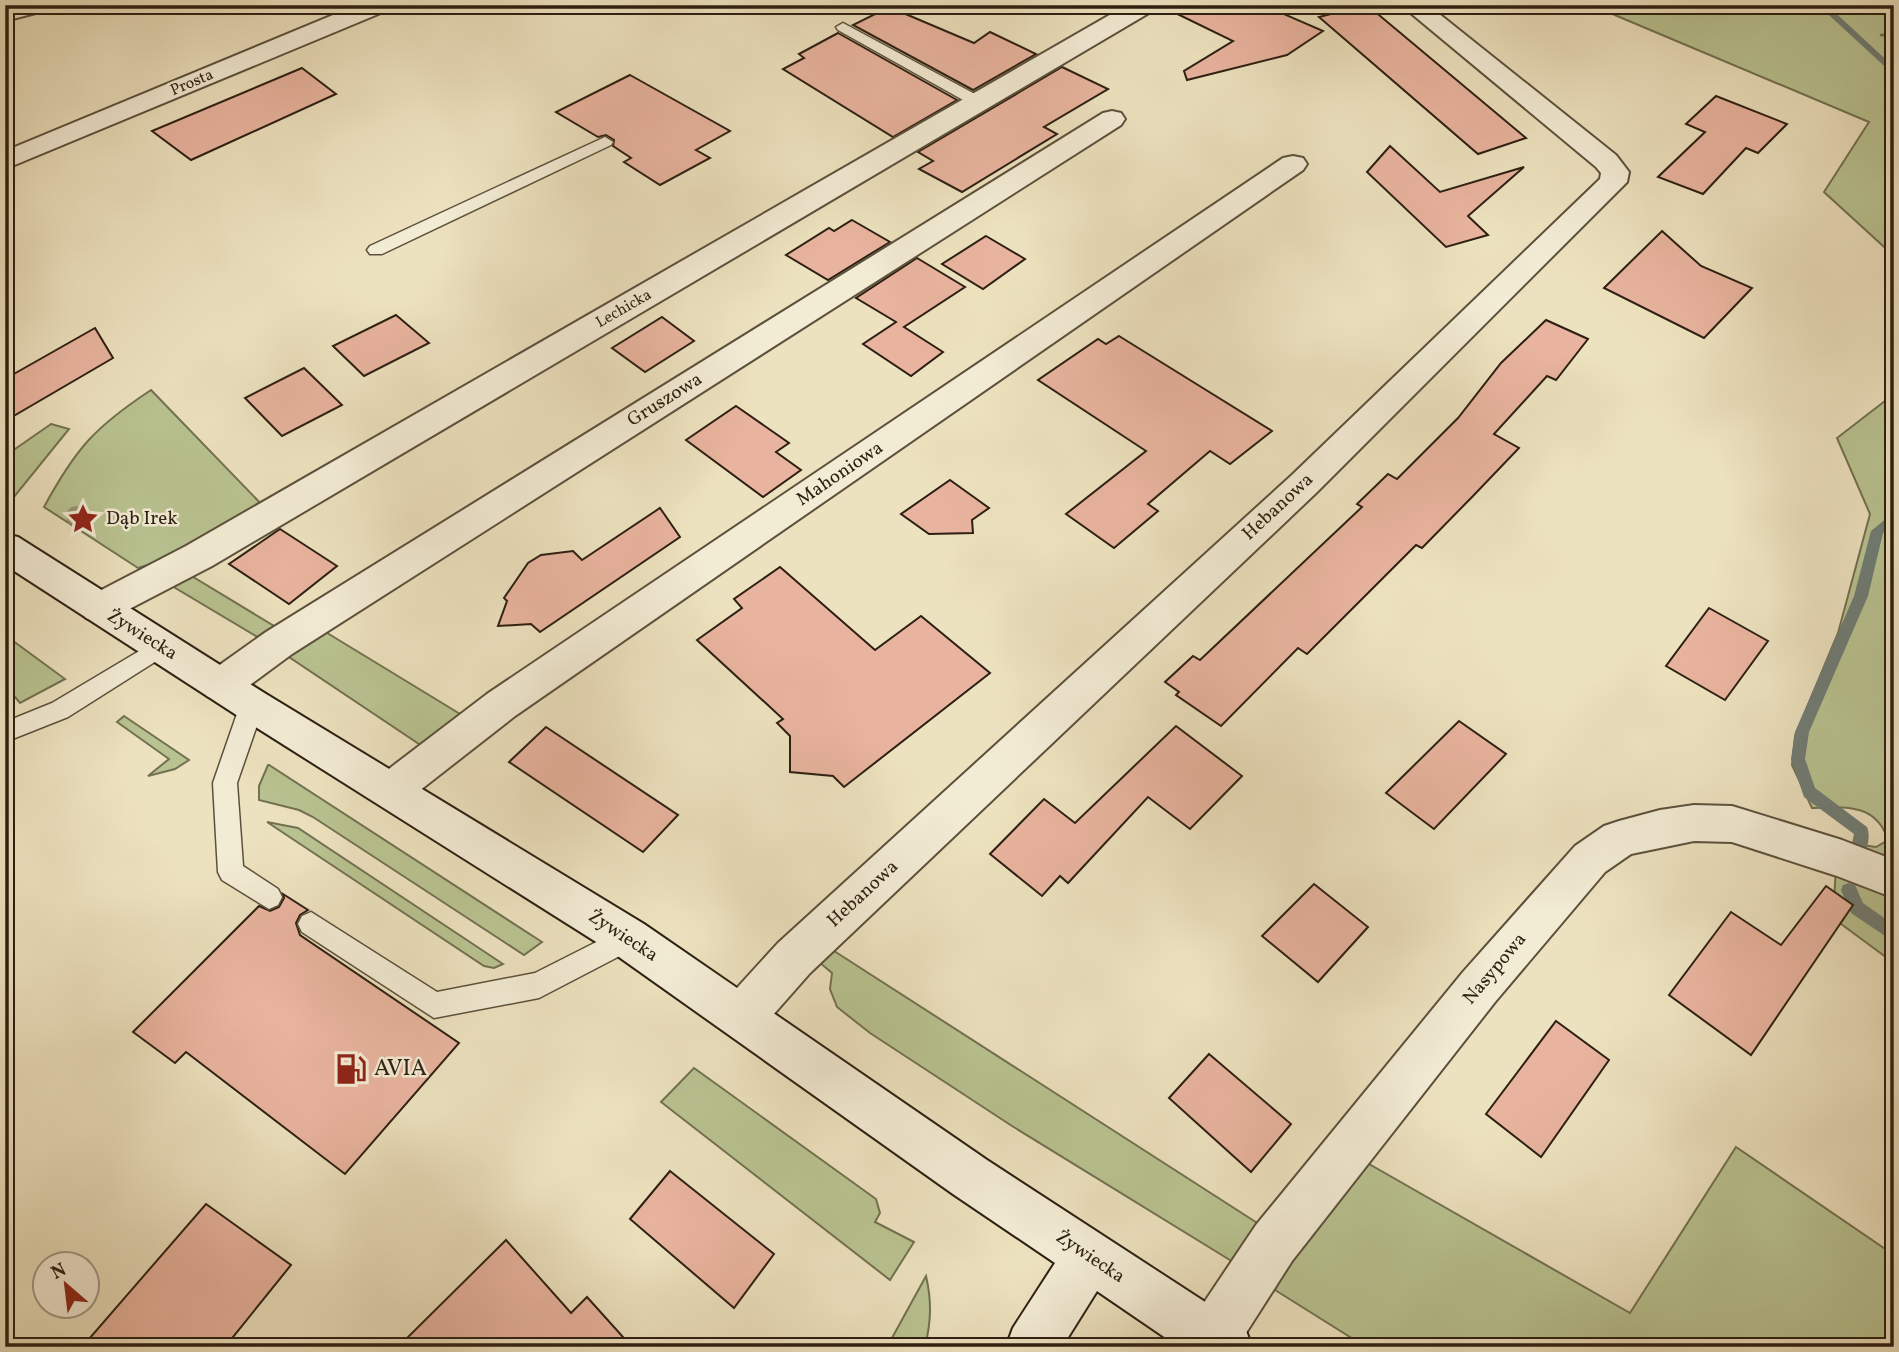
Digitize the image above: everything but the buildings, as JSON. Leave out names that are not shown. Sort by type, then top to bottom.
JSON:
[{"type":"street","points":[[5,14],[38,5]]},
{"type":"street","name":"Prosta","points":[[5,161],[379,5]]},
{"type":"street","name":"Lechicka","points":[[99,608],[211,549],[1145,5]]},
{"type":"street","name":"Hebanowa","points":[[742,1016],[794,958],[1293,494],[1613,182],[1615,172],[1606,161],[1413,5]]},
{"type":"street","name":"Gruszowa","points":[[237,695],[290,635],[1112,119]]},
{"type":"street","name":"Mahoniowa","points":[[391,790],[501,705],[1293,164]]},
{"type":"street","name":"Żywiecka","points":[[5,547],[628,938],[1089,1257],[1219,1342]]},
{"type":"street","name":"Nasypowa","points":[[1219,1342],[1273,1243],[1479,987],[1590,859],[1619,839],[1694,822],[1732,824],[1842,859],[1894,879]]},
{"type":"street","points":[[1032,1347],[1089,1257]]},
{"type":"lane","points":[[844,27],[978,102]]},
{"type":"lane","points":[[376,250],[555,168],[605,142]]},
{"type":"lane","points":[[5,732],[60,710],[161,647]]},
{"type":"lane","points":[[237,695],[225,783],[231,872],[269,897]]},
{"type":"lane","points":[[311,924],[434,1005],[539,985],[628,938]]},
{"type":"green space","points":[[1591,5],[1815,5],[1823,11],[1842,13],[1832,5],[1894,5],[1894,33],[1880,35],[1894,37],[1894,256],[1824,192],[1869,122]]},
{"type":"green space","points":[[151,390],[267,510],[180,555],[138,568],[44,507],[66,469],[88,440]]},
{"type":"green space","points":[[1894,394],[1894,873],[1849,843],[1876,847],[1888,840],[1876,819],[1867,813],[1847,808],[1812,808],[1792,765],[1795,736],[1838,633],[1870,514],[1837,438]]},
{"type":"green space","points":[[51,424],[69,429],[14,497],[5,491],[5,456]]},
{"type":"green space","points":[[185,572],[284,632],[266,642],[167,583]]},
{"type":"green space","points":[[319,628],[465,717],[422,746],[289,657],[291,650]]},
{"type":"green space","points":[[5,635],[65,679],[20,703],[5,685]]},
{"type":"green space","points":[[124,716],[189,760],[175,769],[148,776],[169,759],[117,722]]},
{"type":"green space","points":[[268,765],[542,942],[524,955],[313,817],[299,810],[259,800],[259,786]]},
{"type":"green space","points":[[267,822],[298,828],[503,964],[494,968],[484,966]]},
{"type":"green space","points":[[1836,867],[1894,888],[1894,963],[1833,918]]},
{"type":"green space","points":[[831,949],[1265,1228],[1238,1265],[1012,1126],[870,1033],[837,1007],[830,989],[832,973],[819,962]]},
{"type":"green space","points":[[694,1068],[876,1199],[880,1213],[875,1222],[914,1242],[890,1280],[661,1102]]},
{"type":"green space","points":[[1736,1147],[1894,1255],[1894,1347],[1366,1347],[1275,1290],[1293,1255],[1362,1160],[1630,1313]]},
{"type":"green space","points":[[926,1276],[930,1312],[925,1347],[887,1347]]},
{"type":"waterway","points":[[1822,5],[1894,72]]},
{"type":"waterway","points":[[1858,853],[1862,832],[1809,792],[1798,759],[1802,732],[1861,596],[1877,531],[1894,517]]},
{"type":"waterway","points":[[1849,890],[1857,908],[1894,935]]},
{"type":"place","name":"Dąb Irek","points":[[83,519]]},
{"type":"place","name":"AVIA","points":[[351,1069]]}]
